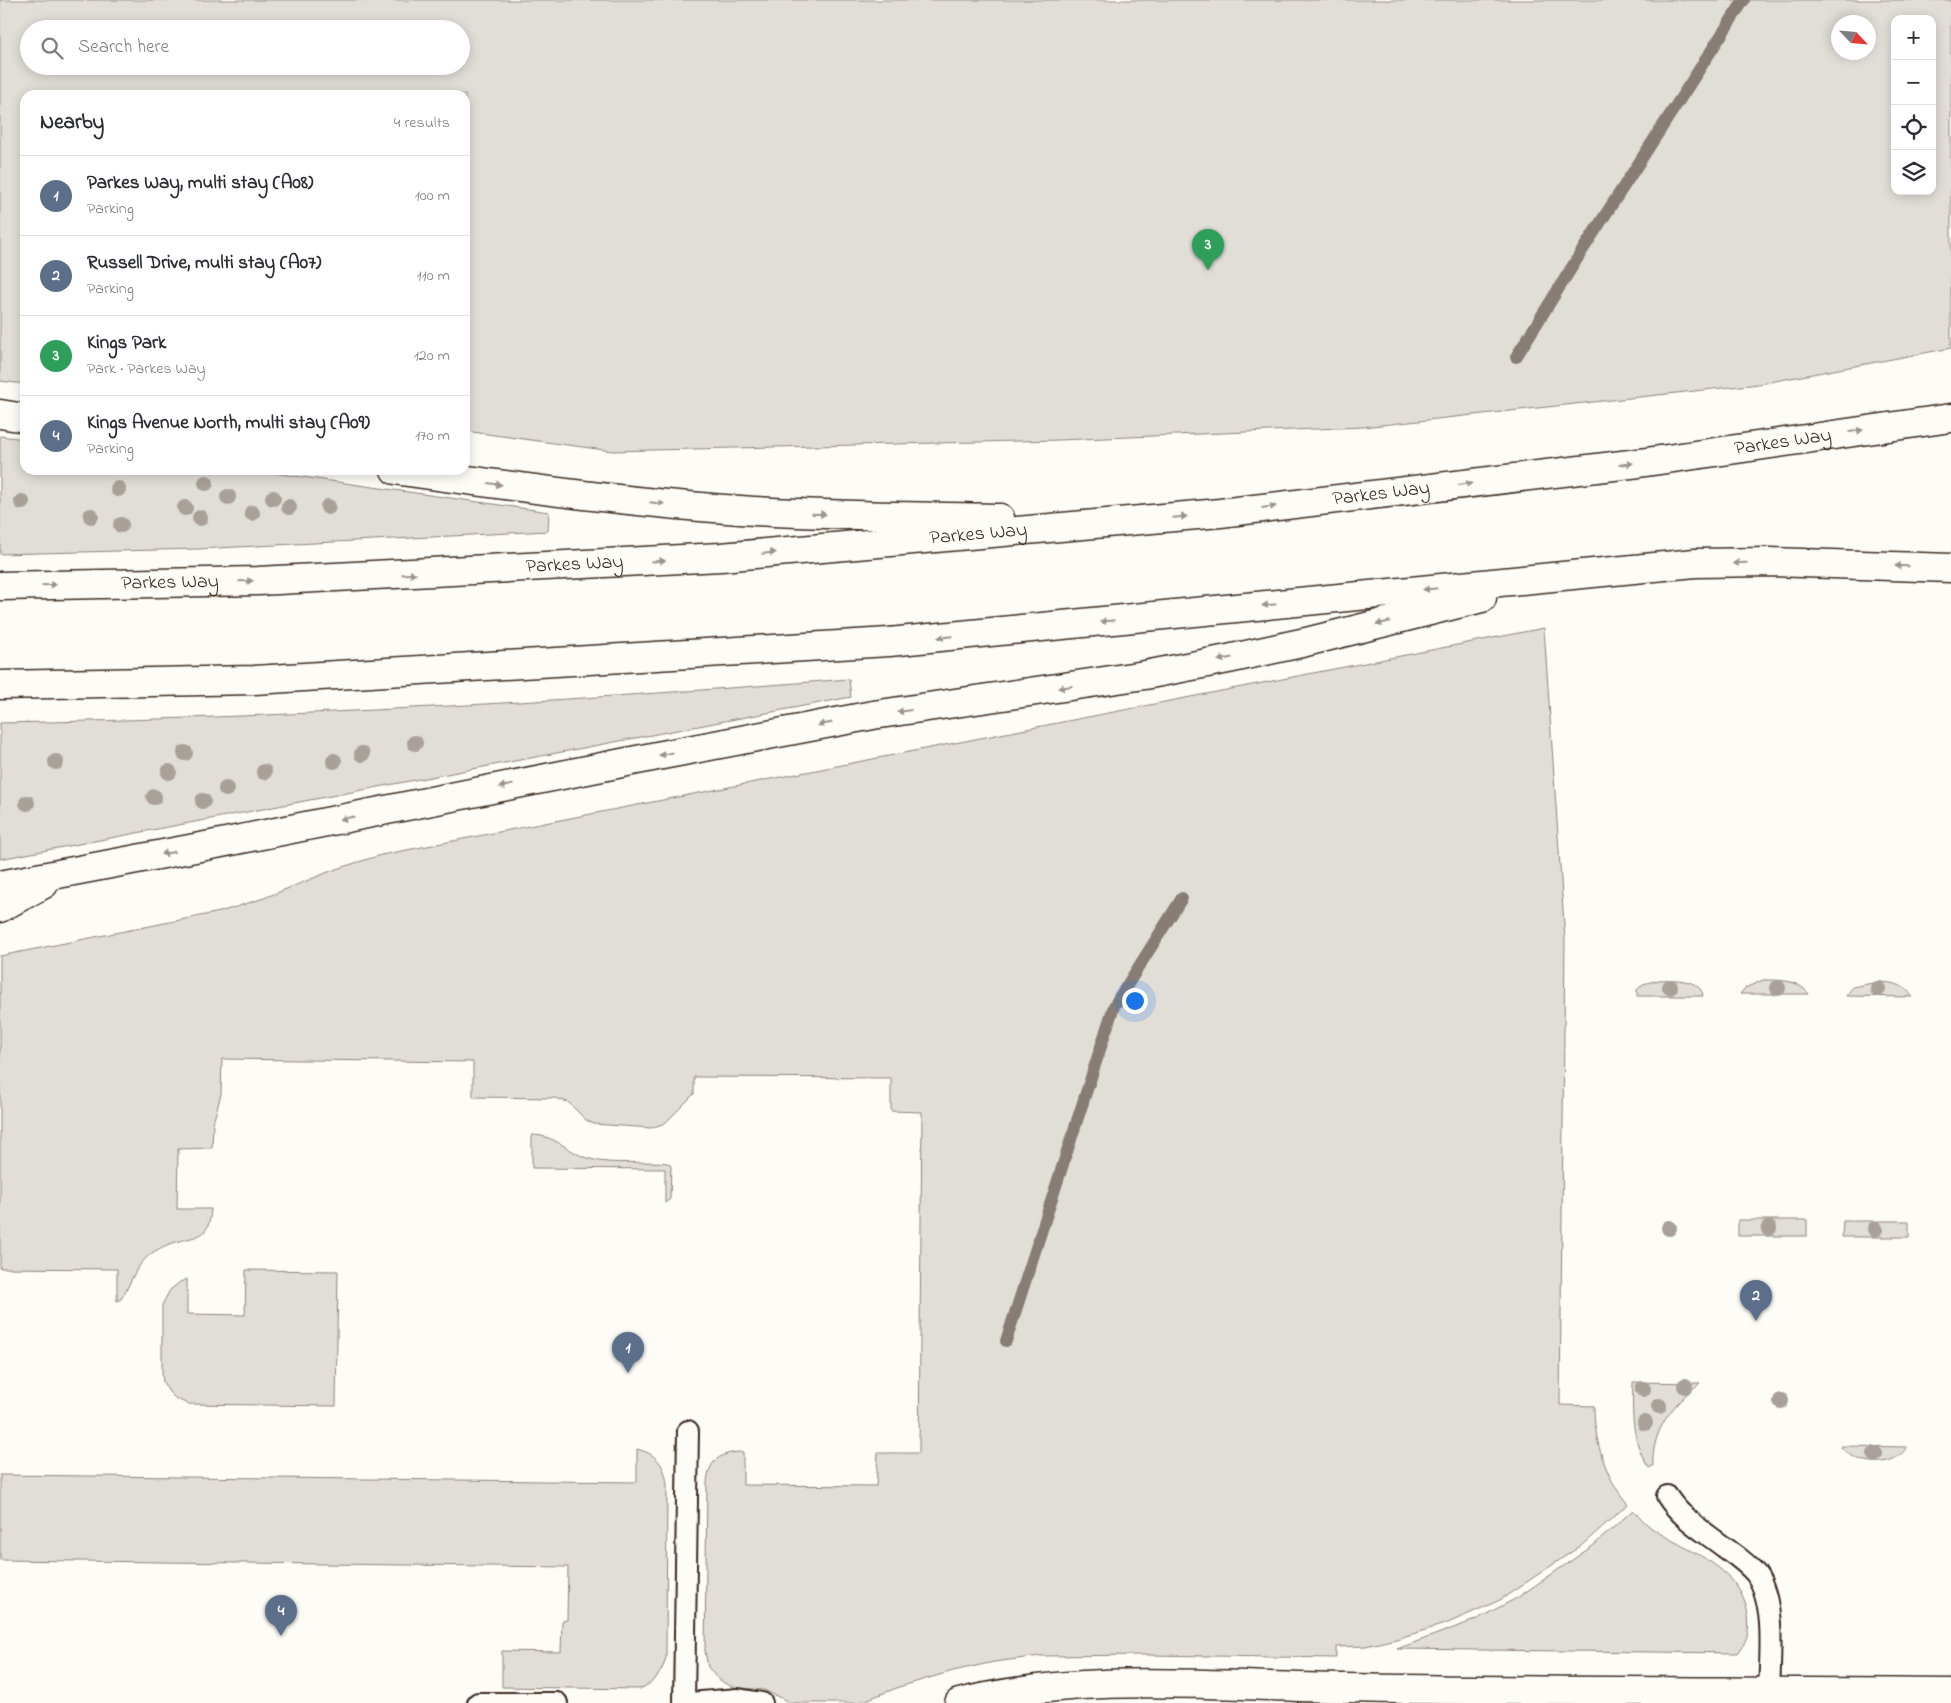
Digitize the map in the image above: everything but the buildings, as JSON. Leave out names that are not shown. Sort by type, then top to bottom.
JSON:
[{"type":"main road","points":[[0,414],[20,417]]},
{"type":"main road","name":"Parkes Way","points":[[0,586],[268,580],[721,558],[1220,513],[1639,462],[1951,418]]},
{"type":"main road","points":[[433,475],[609,498],[741,510],[807,514],[1139,520]]},
{"type":"main road","points":[[0,685],[254,680],[889,642],[1695,563],[1770,562],[1951,568]]},
{"type":"main road","points":[[0,885],[873,715],[1145,674],[1228,659],[1315,640],[1566,576]]},
{"type":"main road","points":[[0,908],[67,871]]},
{"type":"main road","points":[[959,1703],[1006,1692],[1107,1683],[1343,1688],[1951,1693]]},
{"type":"lane","points":[[684,1703],[688,1430]]},
{"type":"lane","points":[[1667,1496],[1687,1520],[1744,1562],[1760,1582],[1769,1616],[1769,1691]]},
{"type":"lane","points":[[689,1703],[738,1699],[762,1703]]},
{"type":"lane","points":[[478,1703],[557,1703]]},
{"type":"shaded area","points":[[0,0],[1951,0],[1951,348],[1759,384],[1363,427],[1059,440],[612,451],[470,432],[470,90],[20,90],[20,383],[0,381]]},
{"type":"shaded area","points":[[0,436],[20,438],[20,475],[288,475],[549,512],[548,531],[198,549],[0,554]]},
{"type":"shaded area","points":[[1544,628],[1565,940],[1560,1405],[1594,1406],[1596,1432],[1602,1458],[1613,1482],[1628,1504],[1582,1545],[1500,1600],[1448,1623],[1366,1646],[1336,1647],[1336,1658],[1149,1655],[1040,1656],[994,1662],[953,1671],[902,1686],[858,1703],[791,1703],[764,1690],[733,1687],[716,1677],[708,1667],[705,1651],[707,1484],[713,1463],[722,1456],[743,1452],[743,1485],[876,1486],[878,1453],[919,1453],[922,1112],[891,1111],[891,1078],[694,1077],[694,1094],[665,1123],[651,1128],[594,1124],[586,1120],[568,1102],[555,1098],[473,1097],[473,1062],[222,1059],[221,1094],[213,1123],[212,1148],[178,1149],[177,1209],[211,1209],[210,1219],[205,1231],[197,1236],[172,1243],[148,1256],[137,1268],[121,1299],[117,1301],[117,1269],[0,1268],[0,956],[220,912],[264,898],[336,869],[381,855]]},
{"type":"shaded area","points":[[849,679],[851,697],[0,859],[0,723],[319,713]]},
{"type":"shaded area","points":[[1659,980],[1679,980],[1692,983],[1701,990],[1703,996],[1637,996],[1637,990],[1643,984]]},
{"type":"shaded area","points":[[1763,980],[1782,980],[1794,983],[1809,994],[1740,994],[1745,988]]},
{"type":"shaded area","points":[[1877,982],[1892,983],[1902,987],[1912,997],[1846,996],[1853,987]]},
{"type":"shaded area","points":[[532,1135],[548,1138],[582,1156],[599,1161],[668,1163],[671,1166],[670,1199],[665,1203],[665,1169],[532,1168]]},
{"type":"shaded area","points":[[1738,1220],[1807,1220],[1807,1236],[1738,1236]]},
{"type":"shaded area","points":[[1843,1221],[1909,1221],[1909,1237],[1842,1237]]},
{"type":"shaded area","points":[[246,1270],[338,1271],[336,1406],[188,1404],[175,1398],[169,1392],[163,1382],[162,1375],[162,1305],[170,1290],[187,1279],[187,1314],[245,1315]]},
{"type":"shaded area","points":[[1633,1382],[1700,1383],[1681,1399],[1666,1418],[1656,1441],[1653,1453],[1653,1466],[1649,1468],[1643,1458],[1636,1437],[1633,1416]]},
{"type":"shaded area","points":[[1840,1446],[1907,1447],[1893,1459],[1884,1462],[1874,1462],[1864,1461],[1855,1457]]},
{"type":"shaded area","points":[[637,1449],[650,1454],[659,1461],[667,1485],[666,1657],[658,1676],[640,1689],[502,1687],[502,1651],[561,1652],[562,1621],[567,1620],[568,1567],[0,1560],[0,1475],[637,1482]]},
{"type":"shaded area","points":[[1633,1510],[1653,1529],[1707,1560],[1731,1579],[1740,1592],[1746,1606],[1748,1619],[1747,1637],[1738,1653],[1397,1649],[1475,1620],[1517,1598],[1594,1545]]},
{"type":"waterway","points":[[1516,357],[1744,0]]},
{"type":"waterway","points":[[1006,1341],[1114,1006],[1182,898]]},
{"type":"place","name":"Kings Park","points":[[1208,270]]},
{"type":"place","name":"Russell Drive, multi stay (A07)","points":[[1756,1321]]},
{"type":"place","name":"Parkes Way, multi stay (A08)","points":[[628,1373]]},
{"type":"place","name":"Kings Avenue North, multi stay (A09)","points":[[281,1636]]}]
